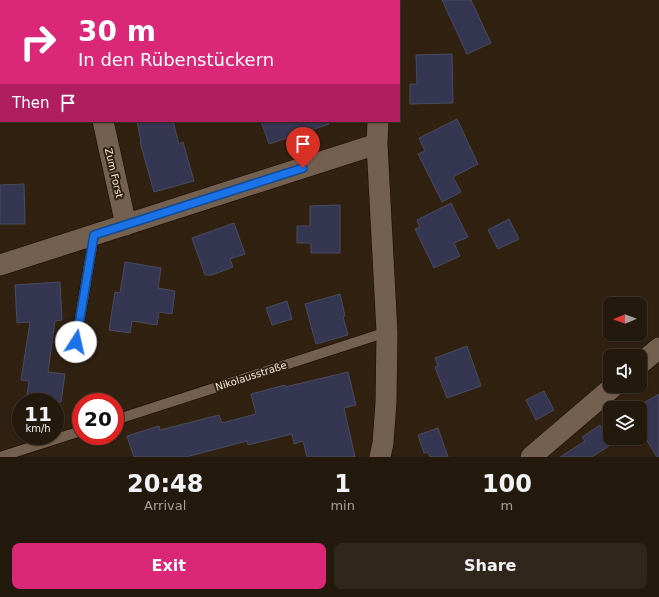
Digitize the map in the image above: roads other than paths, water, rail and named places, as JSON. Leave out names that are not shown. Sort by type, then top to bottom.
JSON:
[{"type":"street","name":"Zum Forst","points":[[103,122],[126,225]]},
{"type":"street","points":[[378,122],[377,144],[387,332],[386,402],[383,443],[380,457]]},
{"type":"street","points":[[0,265],[377,144]]},
{"type":"street","points":[[647,358],[659,348]]},
{"type":"street","points":[[531,457],[606,393]]},
{"type":"lane","points":[[76,342],[94,235]]},
{"type":"lane","name":"Nikolausstraße","points":[[124,417],[387,332]]},
{"type":"lane","points":[[0,457],[72,434]]}]
